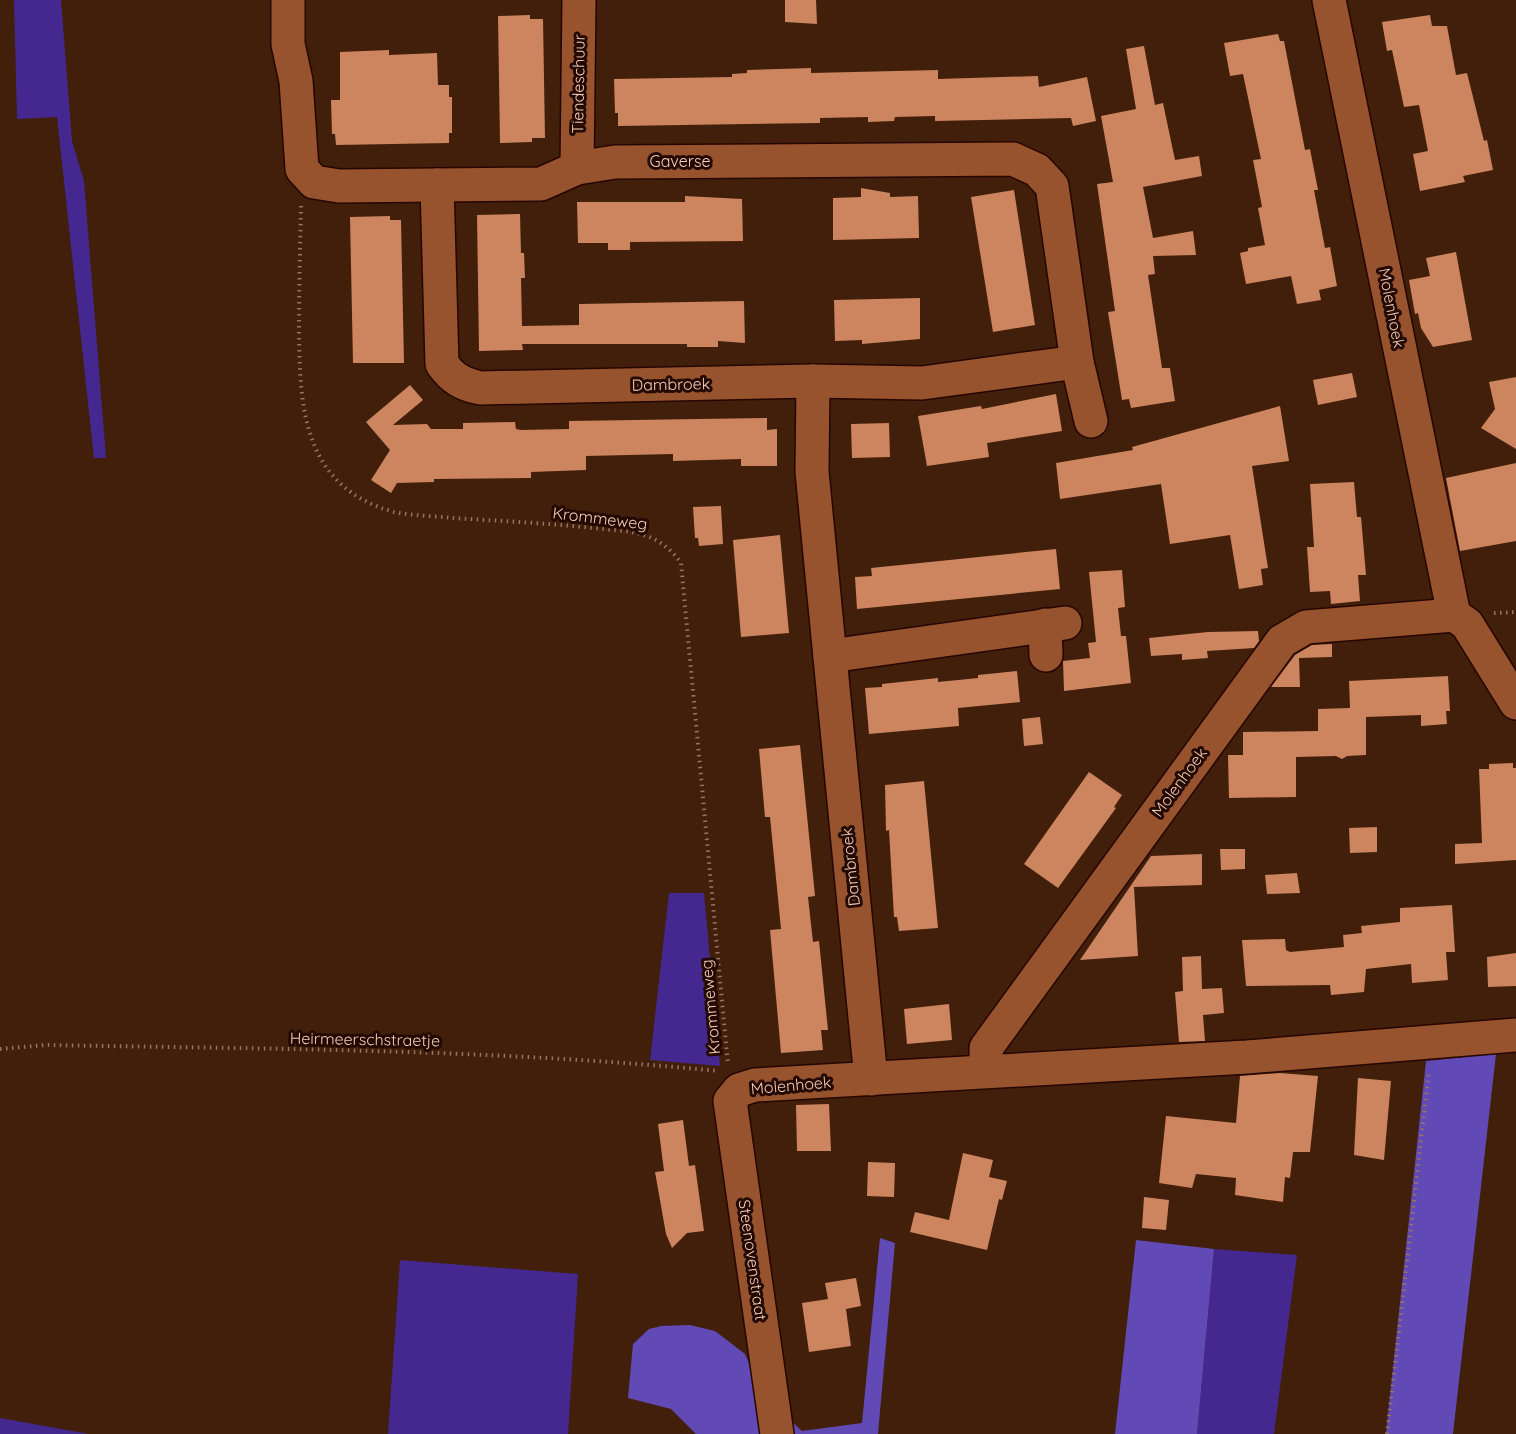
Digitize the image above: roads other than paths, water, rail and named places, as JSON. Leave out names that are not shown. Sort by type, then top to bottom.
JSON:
[{"type":"street","name":"Gaverse","points":[[288,0],[288,44],[296,81],[302,169],[314,182],[339,186],[541,184],[577,168],[615,162],[1013,159],[1037,170],[1052,186],[1077,362],[1091,421]]},
{"type":"street","name":"Tiendeschuur","points":[[577,168],[579,0]]},
{"type":"street","name":"Molenhoek","points":[[986,1071],[986,1048],[1282,641],[1306,627],[1454,615],[1329,0]]},
{"type":"street","name":"Dambroek","points":[[437,185],[442,364],[451,376],[465,385],[480,388],[813,381],[812,472],[871,1079]]},
{"type":"street","points":[[813,381],[922,383],[1077,362]]},
{"type":"street","points":[[1454,615],[1467,624],[1516,703]]},
{"type":"street","points":[[830,656],[1052,634]]},
{"type":"street","name":"Molenhoek","points":[[734,1080],[755,1085],[1247,1058],[1432,1044],[1516,1035]]},
{"type":"street","name":"Steenovenstraat","points":[[734,1080],[730,1101],[777,1434]]}]
